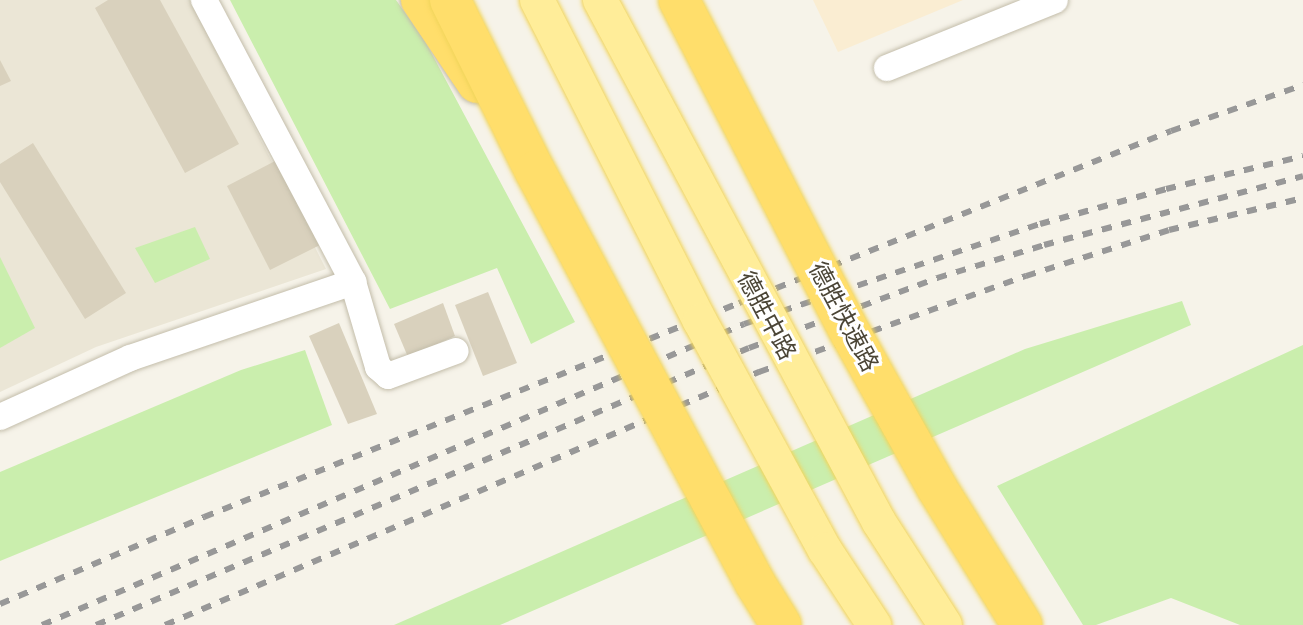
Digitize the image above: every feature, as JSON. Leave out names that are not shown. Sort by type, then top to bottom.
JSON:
[{"type":"highway","points":[[421,0],[535,171]]},
{"type":"highway","points":[[450,0],[535,171],[755,583],[781,625]]},
{"type":"highway","name":"德胜快速路","points":[[679,0],[851,334],[937,488],[1022,625]]},
{"type":"main road","points":[[537,0],[700,321],[825,550],[874,625]]},
{"type":"main road","name":"德胜中路","points":[[600,0],[879,522],[945,625]]},
{"type":"street","points":[[204,0],[353,282],[378,367],[388,376],[456,351]]},
{"type":"street","points":[[887,68],[1055,0]]},
{"type":"street","points":[[0,417],[130,358],[353,282]]},
{"type":"shaded area","points":[[0,0],[190,0],[326,269],[96,347],[0,392]]},
{"type":"shaded area","points":[[813,0],[963,0],[838,52]]},
{"type":"green space","points":[[230,0],[396,0],[425,41],[575,322],[531,344],[497,268],[390,309]]},
{"type":"green space","points":[[195,227],[210,259],[155,283],[135,248]]},
{"type":"green space","points":[[0,257],[35,328],[0,348]]},
{"type":"green space","points":[[1182,301],[1191,325],[500,625],[394,625],[1025,349]]},
{"type":"green space","points":[[1303,345],[1303,625],[1240,625],[1171,598],[1096,625],[1083,625],[997,486]]},
{"type":"green space","points":[[305,350],[332,425],[0,561],[0,472],[241,370]]},
{"type":"building","points":[[108,0],[160,0],[239,144],[185,173],[95,8]]},
{"type":"building","points":[[0,60],[11,81],[0,86]]},
{"type":"building","points":[[33,143],[126,293],[85,319],[0,182],[0,164]]},
{"type":"building","points":[[277,160],[320,245],[270,270],[227,186]]},
{"type":"building","points":[[488,292],[517,363],[483,376],[455,305]]},
{"type":"building","points":[[443,303],[455,336],[408,357],[394,324]]},
{"type":"building","points":[[339,323],[377,414],[348,424],[309,336]]},
{"type":"railway","points":[[0,604],[204,517],[739,303],[1171,131],[1303,85]]},
{"type":"railway","points":[[42,625],[744,324],[1040,224],[1303,156]]},
{"type":"railway","points":[[96,625],[749,348],[937,278],[1044,245],[1303,176]]},
{"type":"railway","points":[[165,625],[759,372],[1026,276],[1169,230],[1303,198]]}]
